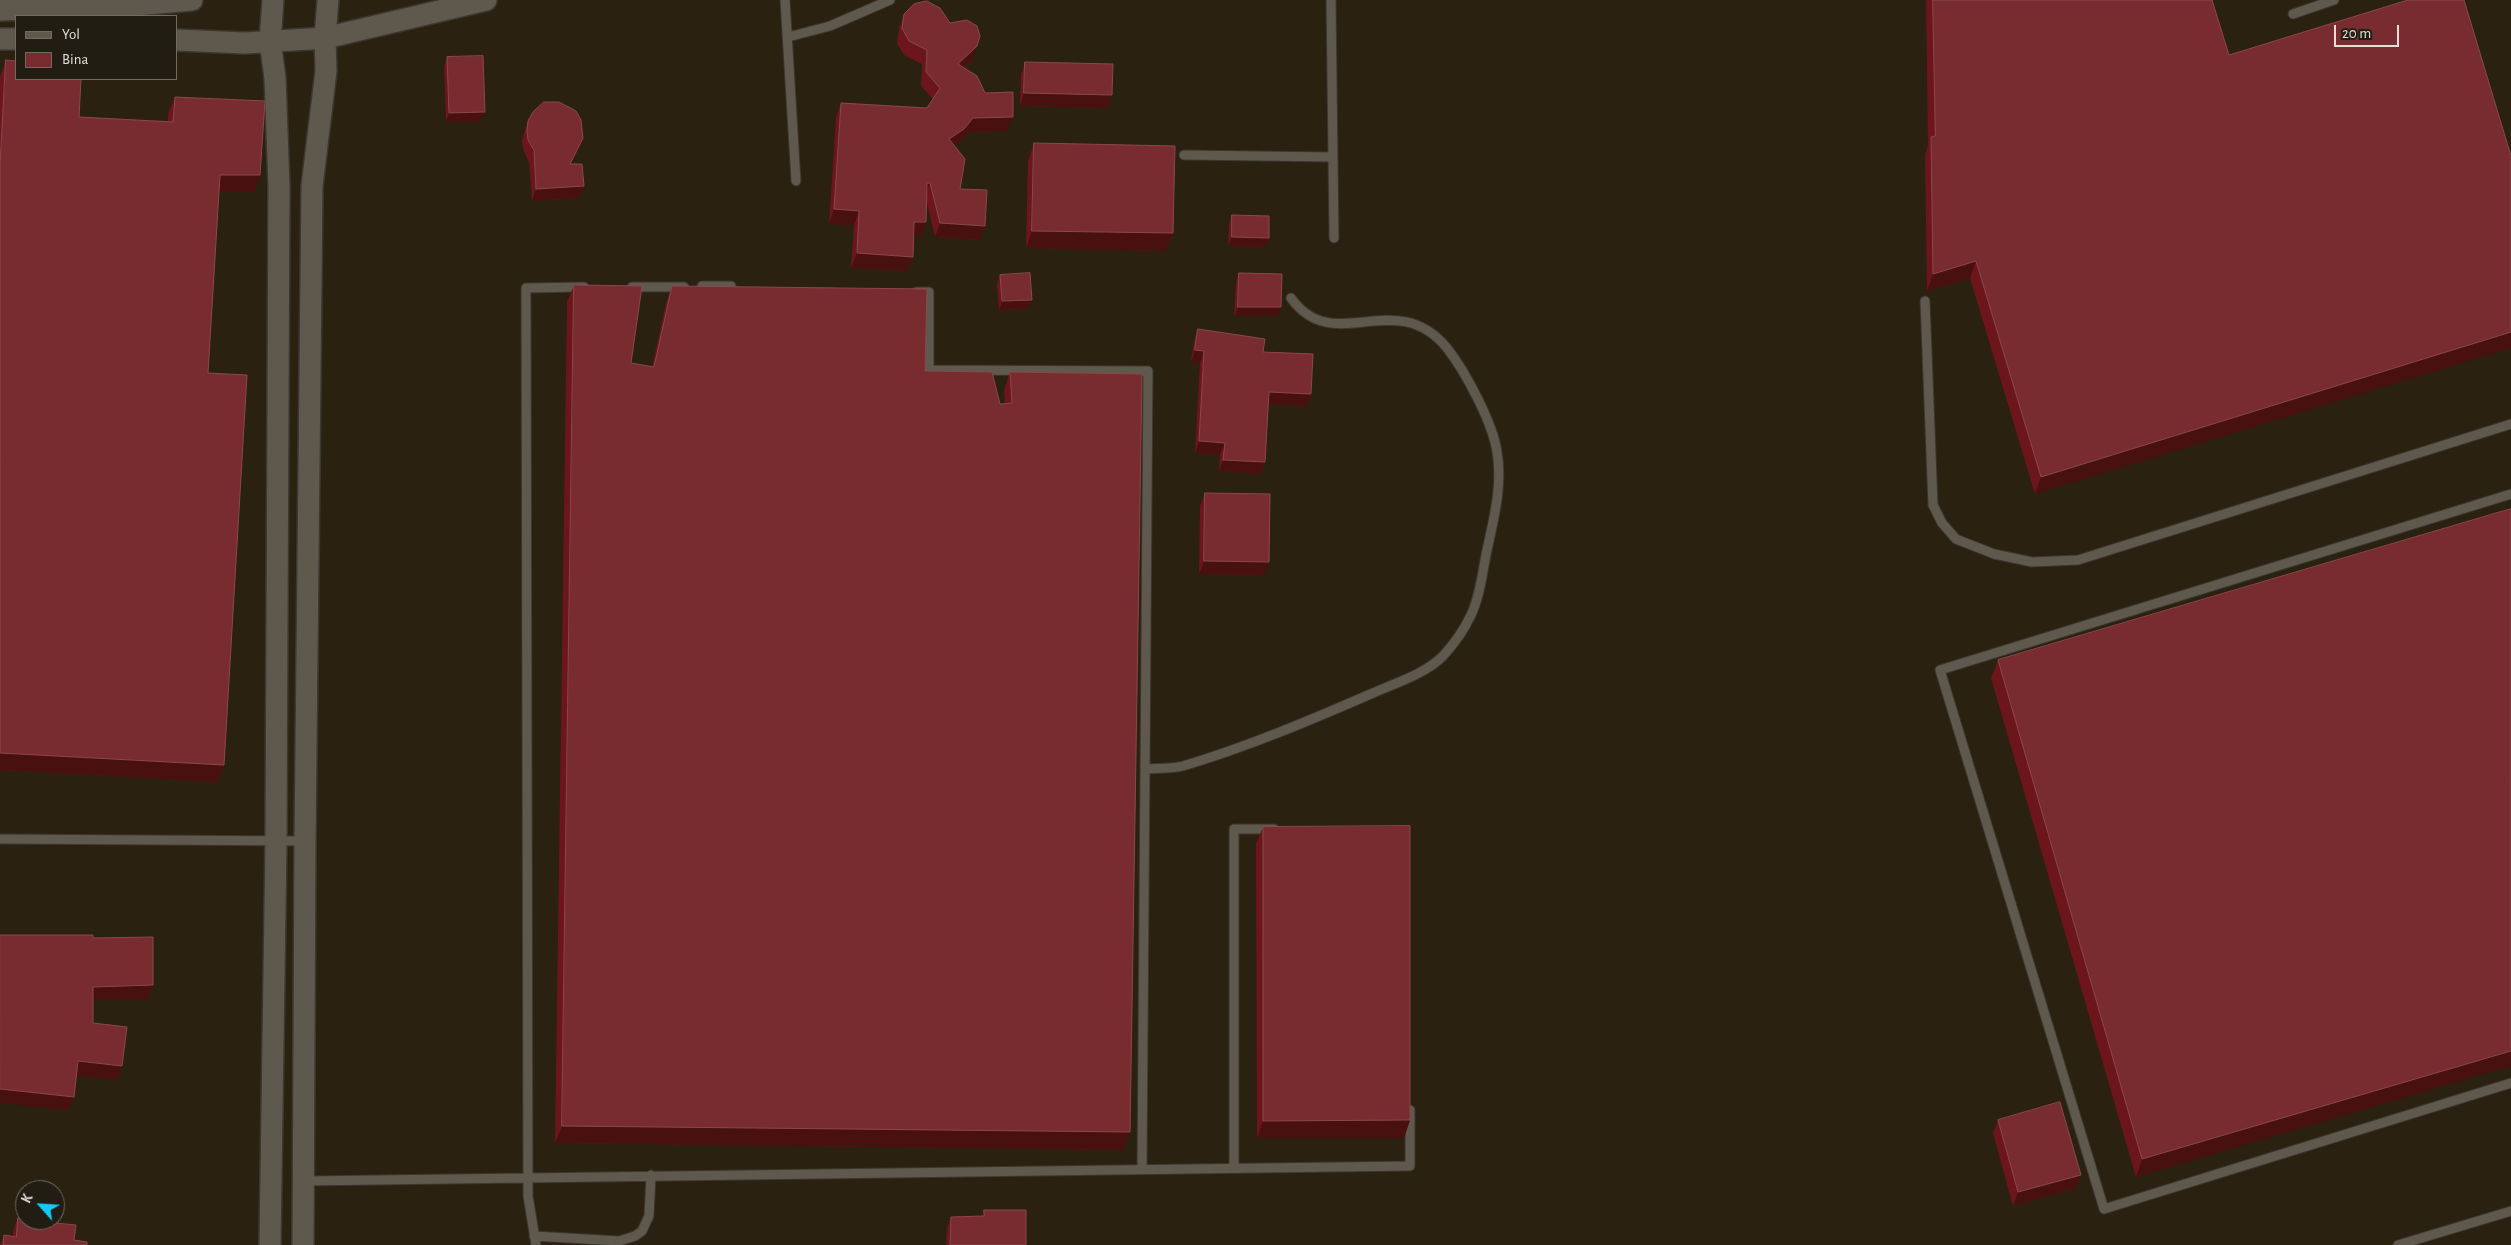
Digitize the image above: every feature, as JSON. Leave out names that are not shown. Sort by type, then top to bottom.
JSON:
[{"type":"street","points":[[0,10],[112,7],[192,0]]},
{"type":"street","points":[[270,1245],[276,841],[279,186],[275,78],[270,41],[273,0]]},
{"type":"street","points":[[303,1245],[312,186],[326,71],[325,38],[328,0]]},
{"type":"street","points":[[178,40],[246,44],[325,38],[486,0]]},
{"type":"street","points":[[0,39],[15,39]]},
{"type":"lane","points":[[785,0],[796,181]]},
{"type":"lane","points":[[788,37],[830,26],[890,0]]},
{"type":"lane","points":[[1331,0],[1334,238]]},
{"type":"lane","points":[[2293,14],[2334,0]]},
{"type":"lane","points":[[1184,156],[1333,157]]},
{"type":"lane","points":[[624,287],[732,286]]},
{"type":"lane","points":[[594,287],[526,288],[528,1205],[535,1240],[619,1241],[635,1236],[642,1231],[649,1216],[651,1176]]},
{"type":"lane","points":[[910,292],[929,292],[929,370],[1148,371],[1142,1168]]},
{"type":"lane","points":[[1145,769],[1180,767],[1289,728],[1410,677],[1441,658],[1452,645],[1471,615],[1478,597],[1497,502],[1499,466],[1489,420],[1453,356],[1430,333],[1407,322],[1395,319],[1328,324],[1306,316],[1290,298]]},
{"type":"lane","points":[[1925,301],[1933,505],[1942,523],[1956,539],[2013,559],[2055,563],[2078,560],[2511,424]]},
{"type":"lane","points":[[2511,494],[1940,670],[2104,1209],[2511,1084]]},
{"type":"lane","points":[[1234,1166],[1234,829],[1283,829]]},
{"type":"lane","points":[[0,839],[305,841]]},
{"type":"lane","points":[[303,1181],[1234,1166],[1410,1166],[1410,1096]]},
{"type":"lane","points":[[2398,1245],[2511,1211]]},
{"type":"shaded area","points":[[0,0],[2511,0],[2511,1245],[0,1245]]},
{"type":"building","points":[[1933,0],[2212,0],[2229,55],[2408,0],[2464,0],[2511,156],[2511,332],[2041,477],[1976,261],[1933,274],[1931,137],[1935,136]]},
{"type":"building","points":[[927,1],[940,8],[950,23],[967,20],[977,26],[980,36],[977,46],[958,64],[977,76],[985,93],[1013,92],[1013,117],[973,118],[964,129],[949,139],[965,159],[960,189],[987,190],[985,226],[940,223],[930,183],[927,183],[926,222],[914,222],[913,257],[857,253],[859,211],[834,209],[841,103],[927,108],[940,88],[926,72],[927,50],[909,41],[902,28],[904,14],[914,4]]},
{"type":"building","points":[[483,56],[485,112],[449,113],[447,57]]},
{"type":"building","points":[[6,60],[15,61],[15,80],[81,80],[79,117],[173,122],[175,97],[265,101],[260,175],[220,175],[208,373],[247,375],[224,765],[0,753],[0,166]]},
{"type":"building","points":[[1025,62],[1113,64],[1112,95],[1024,93]]},
{"type":"building","points":[[544,102],[559,102],[576,111],[581,120],[583,138],[570,164],[582,164],[584,186],[536,189],[534,150],[528,140],[527,131],[528,121],[533,112]]},
{"type":"building","points":[[1034,143],[1175,146],[1173,233],[1032,231]]},
{"type":"building","points":[[1232,215],[1269,216],[1269,238],[1232,237]]},
{"type":"building","points":[[1030,273],[1032,300],[1002,301],[1000,275]]},
{"type":"building","points":[[1239,273],[1282,274],[1281,307],[1238,307]]},
{"type":"building","points":[[574,285],[642,286],[631,363],[654,367],[672,286],[927,289],[925,371],[992,372],[1000,404],[1012,403],[1010,372],[1142,374],[1130,1132],[562,1126]]},
{"type":"building","points":[[1198,329],[1265,339],[1263,352],[1313,354],[1311,394],[1269,392],[1265,462],[1223,460],[1225,443],[1199,441],[1204,351],[1195,350]]},
{"type":"building","points":[[1205,493],[1270,494],[1269,562],[1204,561]]},
{"type":"building","points":[[2511,509],[2511,1051],[2142,1159],[1998,660]]},
{"type":"building","points":[[1410,826],[1410,1120],[1263,1121],[1263,827]]},
{"type":"building","points":[[0,935],[93,935],[93,938],[153,937],[153,985],[93,987],[93,1023],[127,1027],[122,1066],[78,1061],[74,1097],[0,1089]]},
{"type":"building","points":[[2060,1102],[2081,1175],[2018,1192],[1998,1120]]},
{"type":"building","points":[[984,1210],[1026,1210],[1026,1245],[950,1245],[951,1217],[984,1216]]},
{"type":"building","points":[[65,1224],[76,1225],[74,1240],[87,1242],[87,1245],[3,1245],[4,1235],[16,1237],[17,1230],[65,1230]]}]
